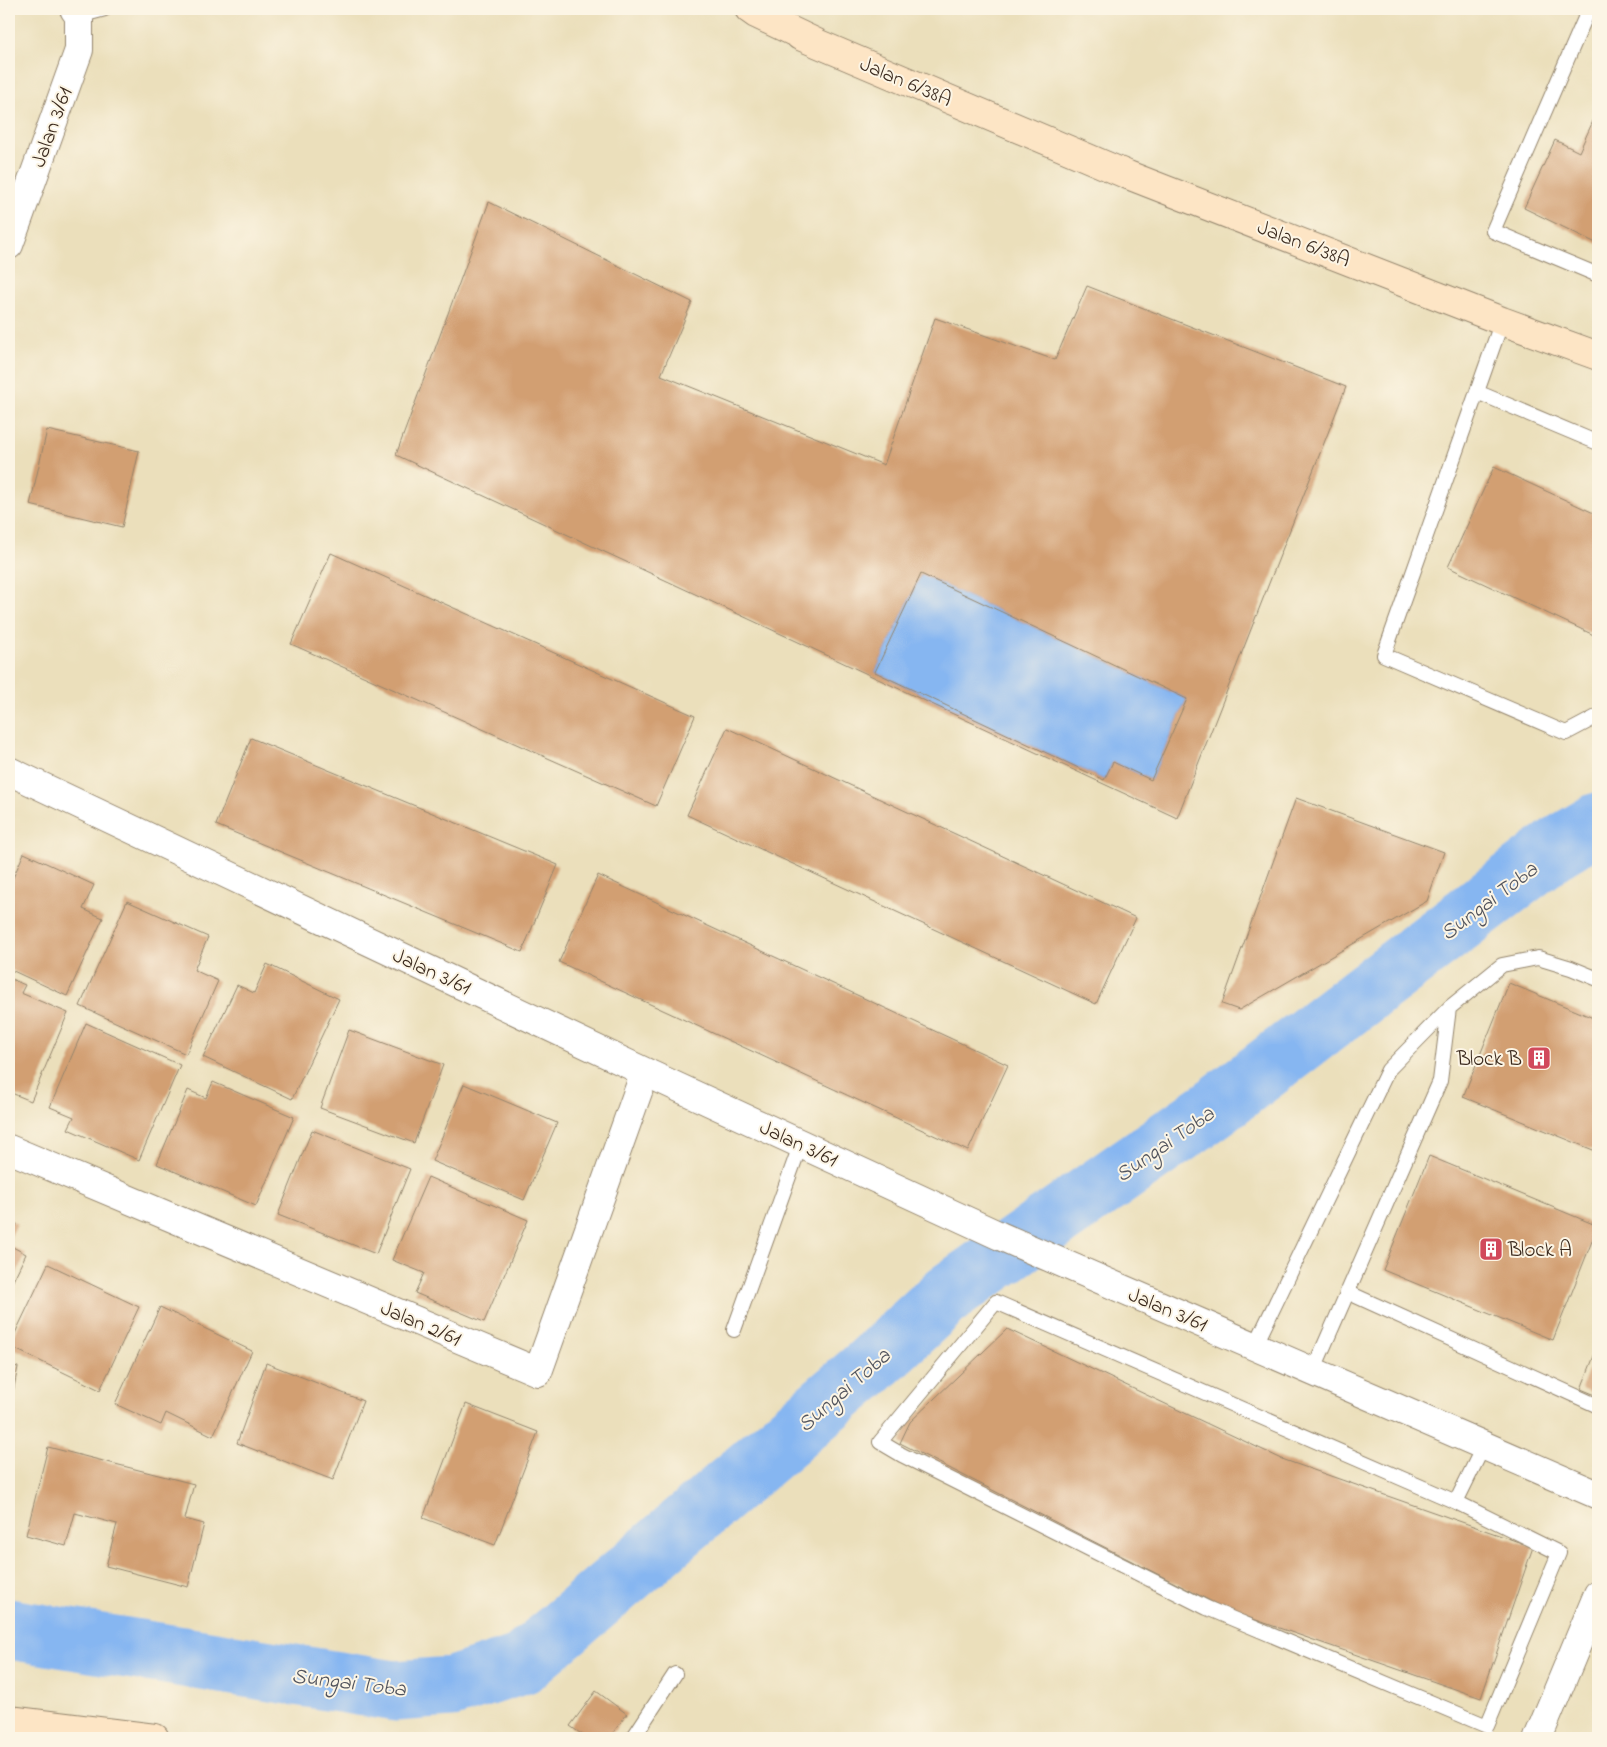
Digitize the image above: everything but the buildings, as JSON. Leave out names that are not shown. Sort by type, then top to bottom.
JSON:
[{"type":"street","name":"Jalan 6/38A","points":[[749,9],[800,36],[1128,175],[1502,321],[1598,356]]},
{"type":"street","name":"Jalan 3/61","points":[[9,245],[80,50],[76,12]]},
{"type":"street","name":"Jalan 3/61","points":[[9,771],[645,1072],[1008,1239],[1598,1495]]},
{"type":"street","name":"Jalan 2/61","points":[[9,1149],[538,1372],[645,1072]]},
{"type":"street","points":[[1538,1738],[1597,1602]]},
{"type":"street","points":[[9,1720],[155,1738]]},
{"type":"lane","points":[[76,12],[105,9]]},
{"type":"lane","points":[[1589,9],[1493,231],[1598,275]]},
{"type":"lane","points":[[1502,321],[1384,655],[1566,733],[1598,716]]},
{"type":"lane","points":[[1477,392],[1598,443]]},
{"type":"lane","points":[[1255,1346],[1388,1070],[1449,1008],[1502,965],[1538,958],[1598,979]]},
{"type":"lane","points":[[1313,1371],[1440,1081],[1449,1008]]},
{"type":"lane","points":[[734,1330],[801,1144]]},
{"type":"lane","points":[[1347,1292],[1598,1406]]},
{"type":"lane","points":[[996,1302],[1456,1502],[1559,1553],[1487,1726],[1207,1608],[880,1442],[996,1302]]},
{"type":"lane","points":[[1456,1502],[1484,1445]]},
{"type":"lane","points":[[634,1738],[675,1674]]},
{"type":"water","points":[[921,574],[1187,699],[1151,780],[1113,762],[1104,780],[875,672]]},
{"type":"waterway","name":"Sungai Toba","points":[[9,1629],[395,1691],[452,1687],[522,1664],[868,1368],[949,1293],[1213,1109],[1558,847],[1598,823]]},
{"type":"place","name":"Block B","points":[[1539,1058]]},
{"type":"place","name":"Block A","points":[[1491,1249]]}]
